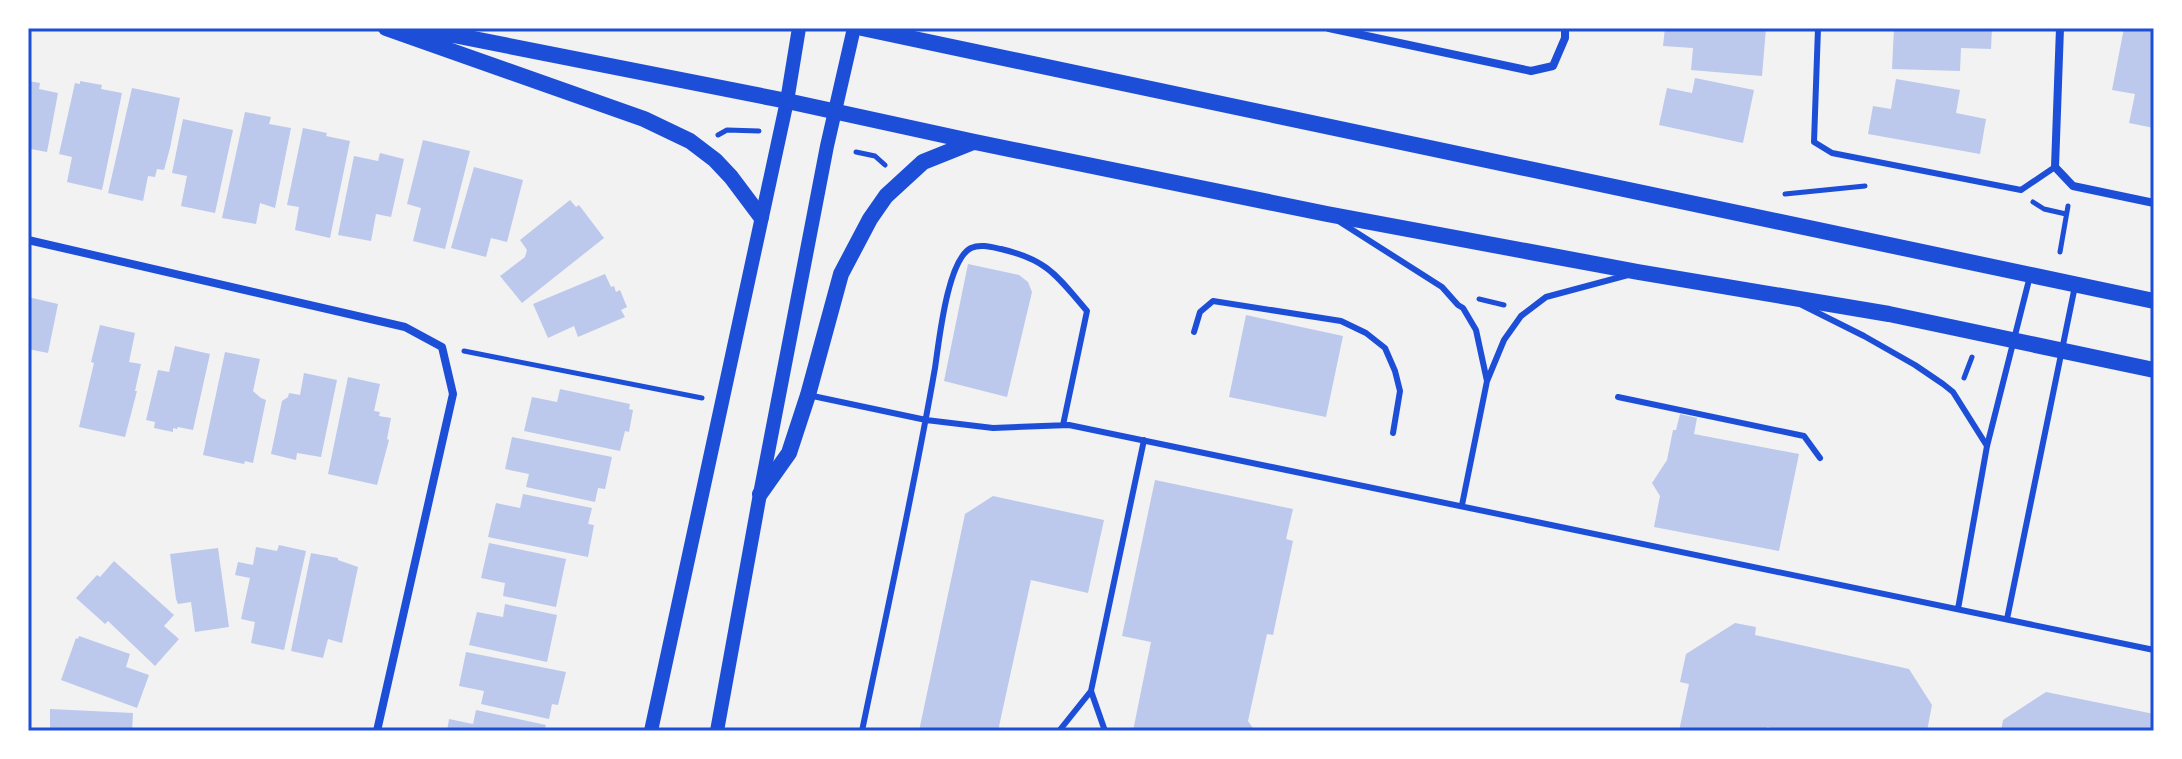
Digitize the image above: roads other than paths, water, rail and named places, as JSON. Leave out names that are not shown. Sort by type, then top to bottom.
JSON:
[{"type":"main road","points":[[386,28],[644,119],[690,141],[731,177],[761,217]]},
{"type":"main road","points":[[418,28],[836,111],[1327,214],[1638,272],[1889,314],[2154,370]]},
{"type":"main road","points":[[862,28],[2154,301]]},
{"type":"main road","points":[[760,494],[789,453],[841,274],[870,219],[886,196],[923,162],[975,142]]},
{"type":"street","points":[[651,731],[787,101],[799,28]]},
{"type":"street","points":[[717,731],[760,494],[854,28]]},
{"type":"street","points":[[1329,28],[1531,71],[1553,66],[1565,38],[1565,28]]},
{"type":"street","points":[[2060,28],[2055,167],[2073,186],[2154,203]]},
{"type":"street","points":[[28,240],[405,327],[442,347],[453,394],[377,731]]},
{"type":"lane","points":[[1818,28],[1814,142],[1832,153],[2021,190],[2055,167]]},
{"type":"lane","points":[[1327,214],[1442,287],[1463,308],[1476,330],[1487,381]]},
{"type":"lane","points":[[862,731],[926,420],[946,299],[957,265],[972,248],[986,246],[1034,259],[1054,273],[1087,311],[1063,425]]},
{"type":"lane","points":[[1462,505],[1487,381],[1504,340],[1520,317],[1546,297],[1638,272]]},
{"type":"lane","points":[[1958,609],[1987,446],[2030,275]]},
{"type":"lane","points":[[2007,619],[2075,284]]},
{"type":"lane","points":[[1785,297],[1877,343],[1943,384],[1953,392],[1987,446]]},
{"type":"lane","points":[[1194,332],[1200,312],[1213,301],[1341,321],[1366,333],[1385,348],[1395,371],[1400,391],[1393,433]]},
{"type":"lane","points":[[808,395],[926,420],[993,428],[1069,425],[2154,650]]},
{"type":"lane","points":[[1618,397],[1804,436],[1820,458]]},
{"type":"lane","points":[[1059,731],[1091,691],[1144,440]]},
{"type":"lane","points":[[1091,691],[1105,731]]}]
